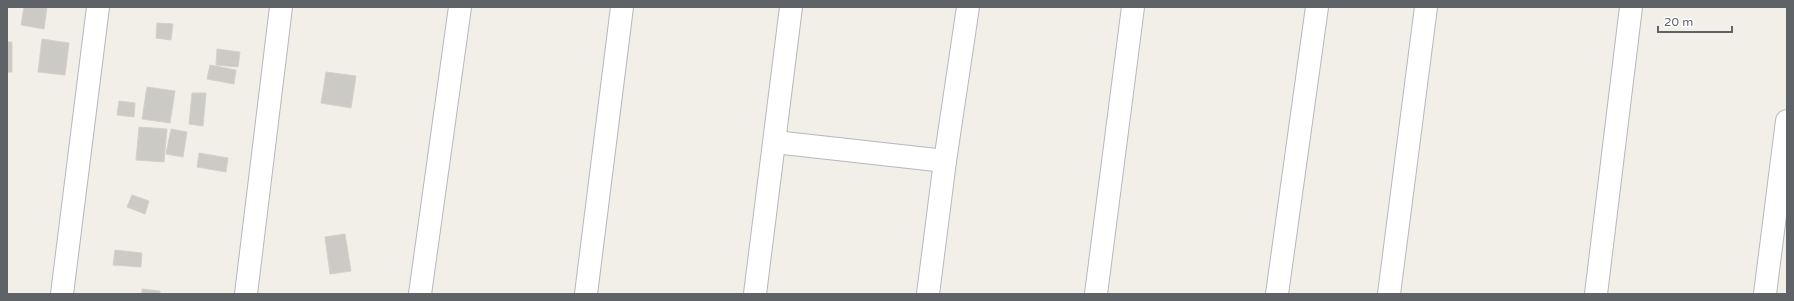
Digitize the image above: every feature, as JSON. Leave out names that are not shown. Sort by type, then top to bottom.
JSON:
[{"type":"street","points":[[62,294],[98,7]]},
{"type":"street","points":[[246,294],[281,7]]},
{"type":"street","points":[[420,294],[460,7]]},
{"type":"street","points":[[586,294],[622,7]]},
{"type":"street","points":[[755,294],[791,7]]},
{"type":"street","points":[[928,294],[945,161],[968,7]]},
{"type":"street","points":[[1096,294],[1133,7]]},
{"type":"street","points":[[1277,294],[1317,7]]},
{"type":"street","points":[[1389,294],[1426,7]]},
{"type":"street","points":[[1596,294],[1630,7]]},
{"type":"street","points":[[1765,294],[1787,121]]},
{"type":"street","points":[[774,142],[945,161]]},
{"type":"building","points":[[24,7],[47,7],[44,29],[21,25]]},
{"type":"building","points":[[157,23],[173,24],[171,40],[156,38]]},
{"type":"building","points":[[42,39],[69,43],[65,75],[38,72]]},
{"type":"building","points":[[7,42],[12,42],[12,72],[7,72]]},
{"type":"building","points":[[217,49],[240,52],[238,67],[216,65]]},
{"type":"building","points":[[210,65],[236,70],[234,84],[207,79]]},
{"type":"building","points":[[326,72],[356,76],[351,108],[321,103]]},
{"type":"building","points":[[147,87],[175,91],[170,123],[142,119]]},
{"type":"building","points":[[192,93],[206,93],[203,126],[189,124]]},
{"type":"building","points":[[119,101],[135,103],[134,117],[117,115]]},
{"type":"building","points":[[139,127],[167,129],[164,162],[136,160]]},
{"type":"building","points":[[171,129],[187,132],[183,157],[166,154]]},
{"type":"building","points":[[199,153],[228,158],[226,172],[197,167]]},
{"type":"building","points":[[132,195],[149,201],[145,214],[127,207]]},
{"type":"building","points":[[345,234],[351,271],[330,274],[325,237]]},
{"type":"building","points":[[115,250],[142,253],[141,267],[113,265]]},
{"type":"building","points":[[142,289],[160,291],[160,294],[142,294]]}]
